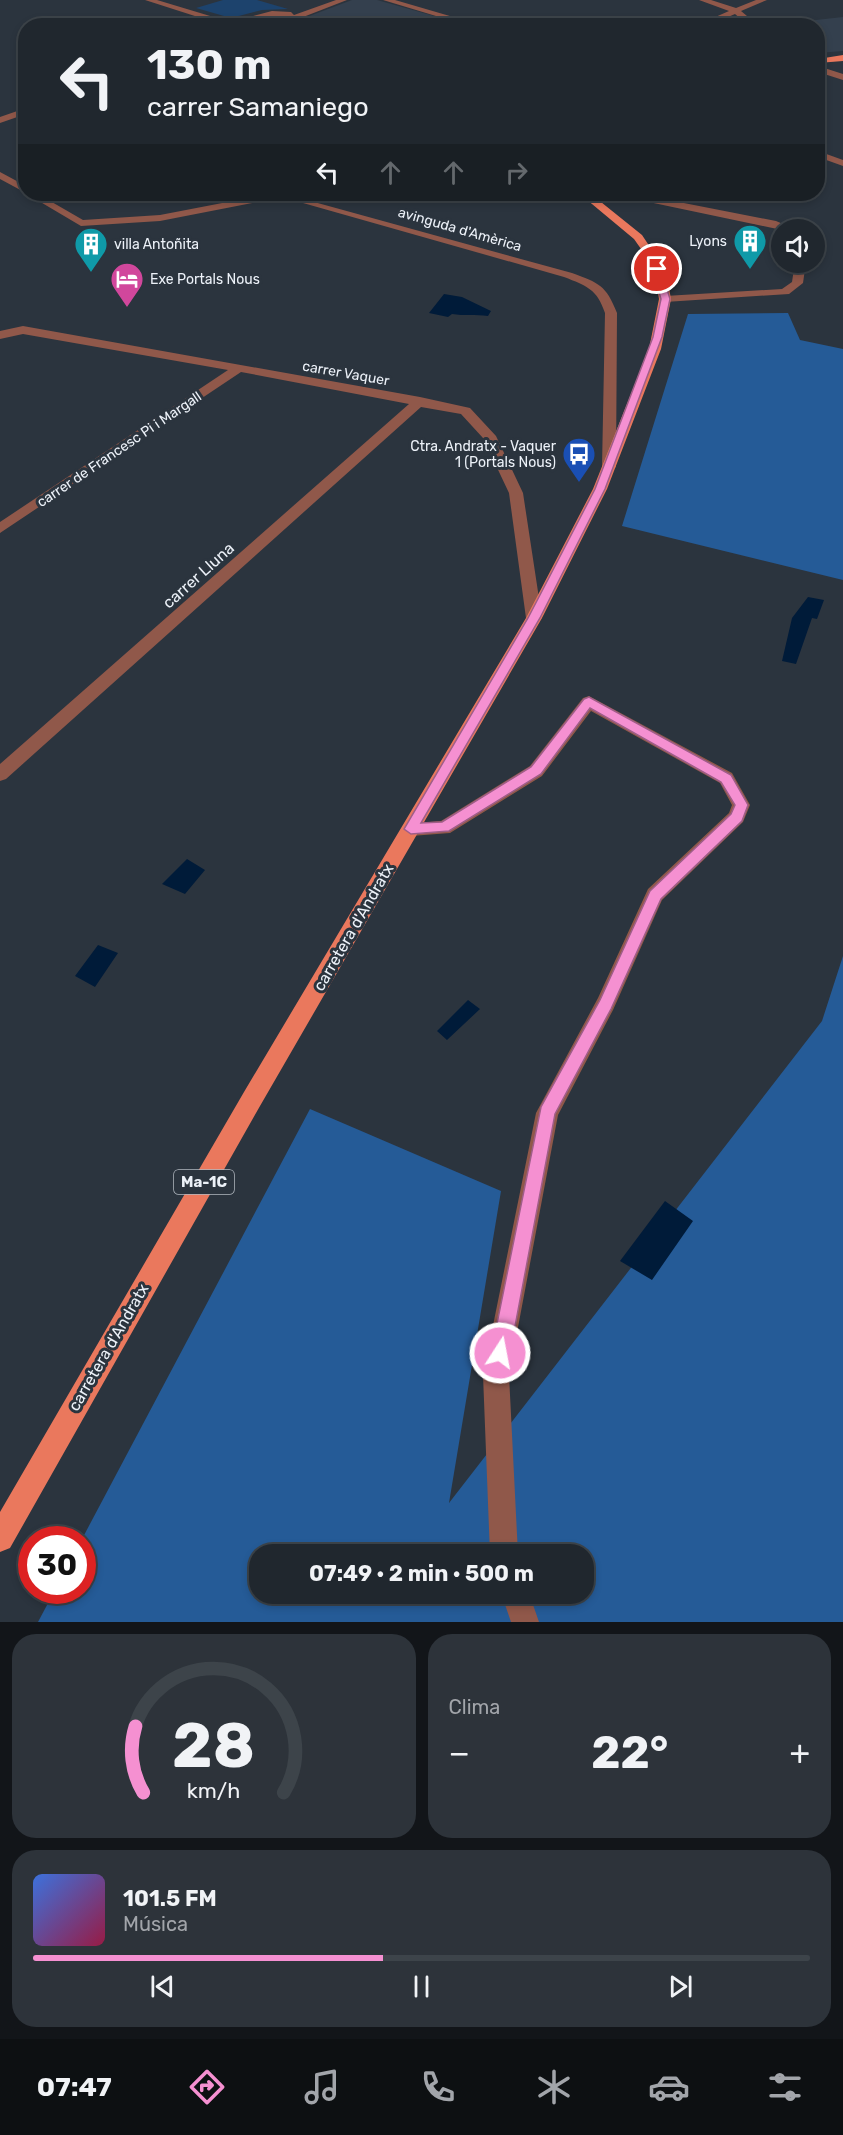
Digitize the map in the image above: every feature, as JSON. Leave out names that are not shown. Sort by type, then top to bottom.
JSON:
[{"type":"main road","points":[[825,60],[843,58]]},
{"type":"main road","name":"carretera d'Andratx","points":[[0,1538],[534,618],[600,489],[654,349],[665,299],[662,283],[651,256],[638,237],[594,201]]},
{"type":"street","points":[[149,0],[210,18]]},
{"type":"street","points":[[294,18],[343,0]]},
{"type":"street","points":[[387,0],[451,18]]},
{"type":"street","points":[[698,0],[736,11],[744,18]]},
{"type":"street","points":[[719,18],[763,0]]},
{"type":"street","points":[[176,8],[189,3]]},
{"type":"street","points":[[256,18],[272,13],[302,15]]},
{"type":"street","points":[[825,71],[843,77]]},
{"type":"street","points":[[0,120],[18,114]]},
{"type":"street","points":[[825,157],[843,163]]},
{"type":"street","points":[[0,175],[18,185]]},
{"type":"street","name":"avinguda d'Amèrica","points":[[44,201],[81,223],[160,218],[246,201]]},
{"type":"street","name":"avinguda d'Amèrica","points":[[308,201],[538,266],[588,283],[604,294],[611,313],[609,467]]},
{"type":"street","points":[[660,201],[771,223]]},
{"type":"street","points":[[665,299],[785,292],[797,283],[799,273]]},
{"type":"street","name":"carrer Vaquer","points":[[0,335],[23,330],[99,342],[465,411],[489,436],[516,493],[534,618]]},
{"type":"street","name":"carrer de Francesc Pi i Margall","points":[[0,529],[238,369]]},
{"type":"street","name":"carrer Lluna","points":[[0,774],[420,401]]},
{"type":"street","points":[[411,829],[444,828],[536,771],[589,702],[726,778],[741,805],[737,817],[656,896],[606,1004],[547,1113],[496,1375],[504,1544]]},
{"type":"street","points":[[519,1604],[525,1622]]},
{"type":"shaded area","points":[[223,0],[257,0],[288,9],[262,10],[231,18],[196,8]]},
{"type":"shaded area","points":[[352,0],[377,0],[441,18],[304,18]]},
{"type":"shaded area","points":[[843,17],[843,51],[825,52],[825,19]]},
{"type":"shaded area","points":[[444,294],[462,297],[491,311],[488,316],[452,314],[448,317],[429,313]]},
{"type":"shaded area","points":[[788,313],[800,340],[843,349],[843,580],[622,526],[688,314]]},
{"type":"shaded area","points":[[808,597],[824,600],[817,619],[812,618],[796,664],[782,661],[792,618]]},
{"type":"shaded area","points":[[187,859],[205,870],[185,894],[162,884]]},
{"type":"shaded area","points":[[98,945],[118,953],[95,987],[75,976]]},
{"type":"shaded area","points":[[843,956],[843,1622],[38,1622],[48,1604],[96,1604],[96,1526],[89,1526],[310,1109],[501,1191],[449,1503],[822,1021]]},
{"type":"shaded area","points":[[468,1000],[480,1009],[447,1040],[437,1031]]},
{"type":"shaded area","points":[[665,1201],[693,1221],[652,1280],[620,1261]]},
{"type":"place","name":"Lyons","points":[[750,270]]},
{"type":"place","name":"villa Antoñita","points":[[91,273]]},
{"type":"place","name":"Exe Portals Nous","points":[[127,308]]},
{"type":"place","name":"Ctra. Andratx - Vaquer 1 (Portals Nous)","points":[[579,483]]},
{"type":"route","points":[[500,1353],[547,1113],[606,1004],[656,896],[737,817],[741,805],[726,778],[589,702],[536,771],[444,828],[411,829],[534,618],[600,489],[658,337],[665,299],[657,269]]}]
